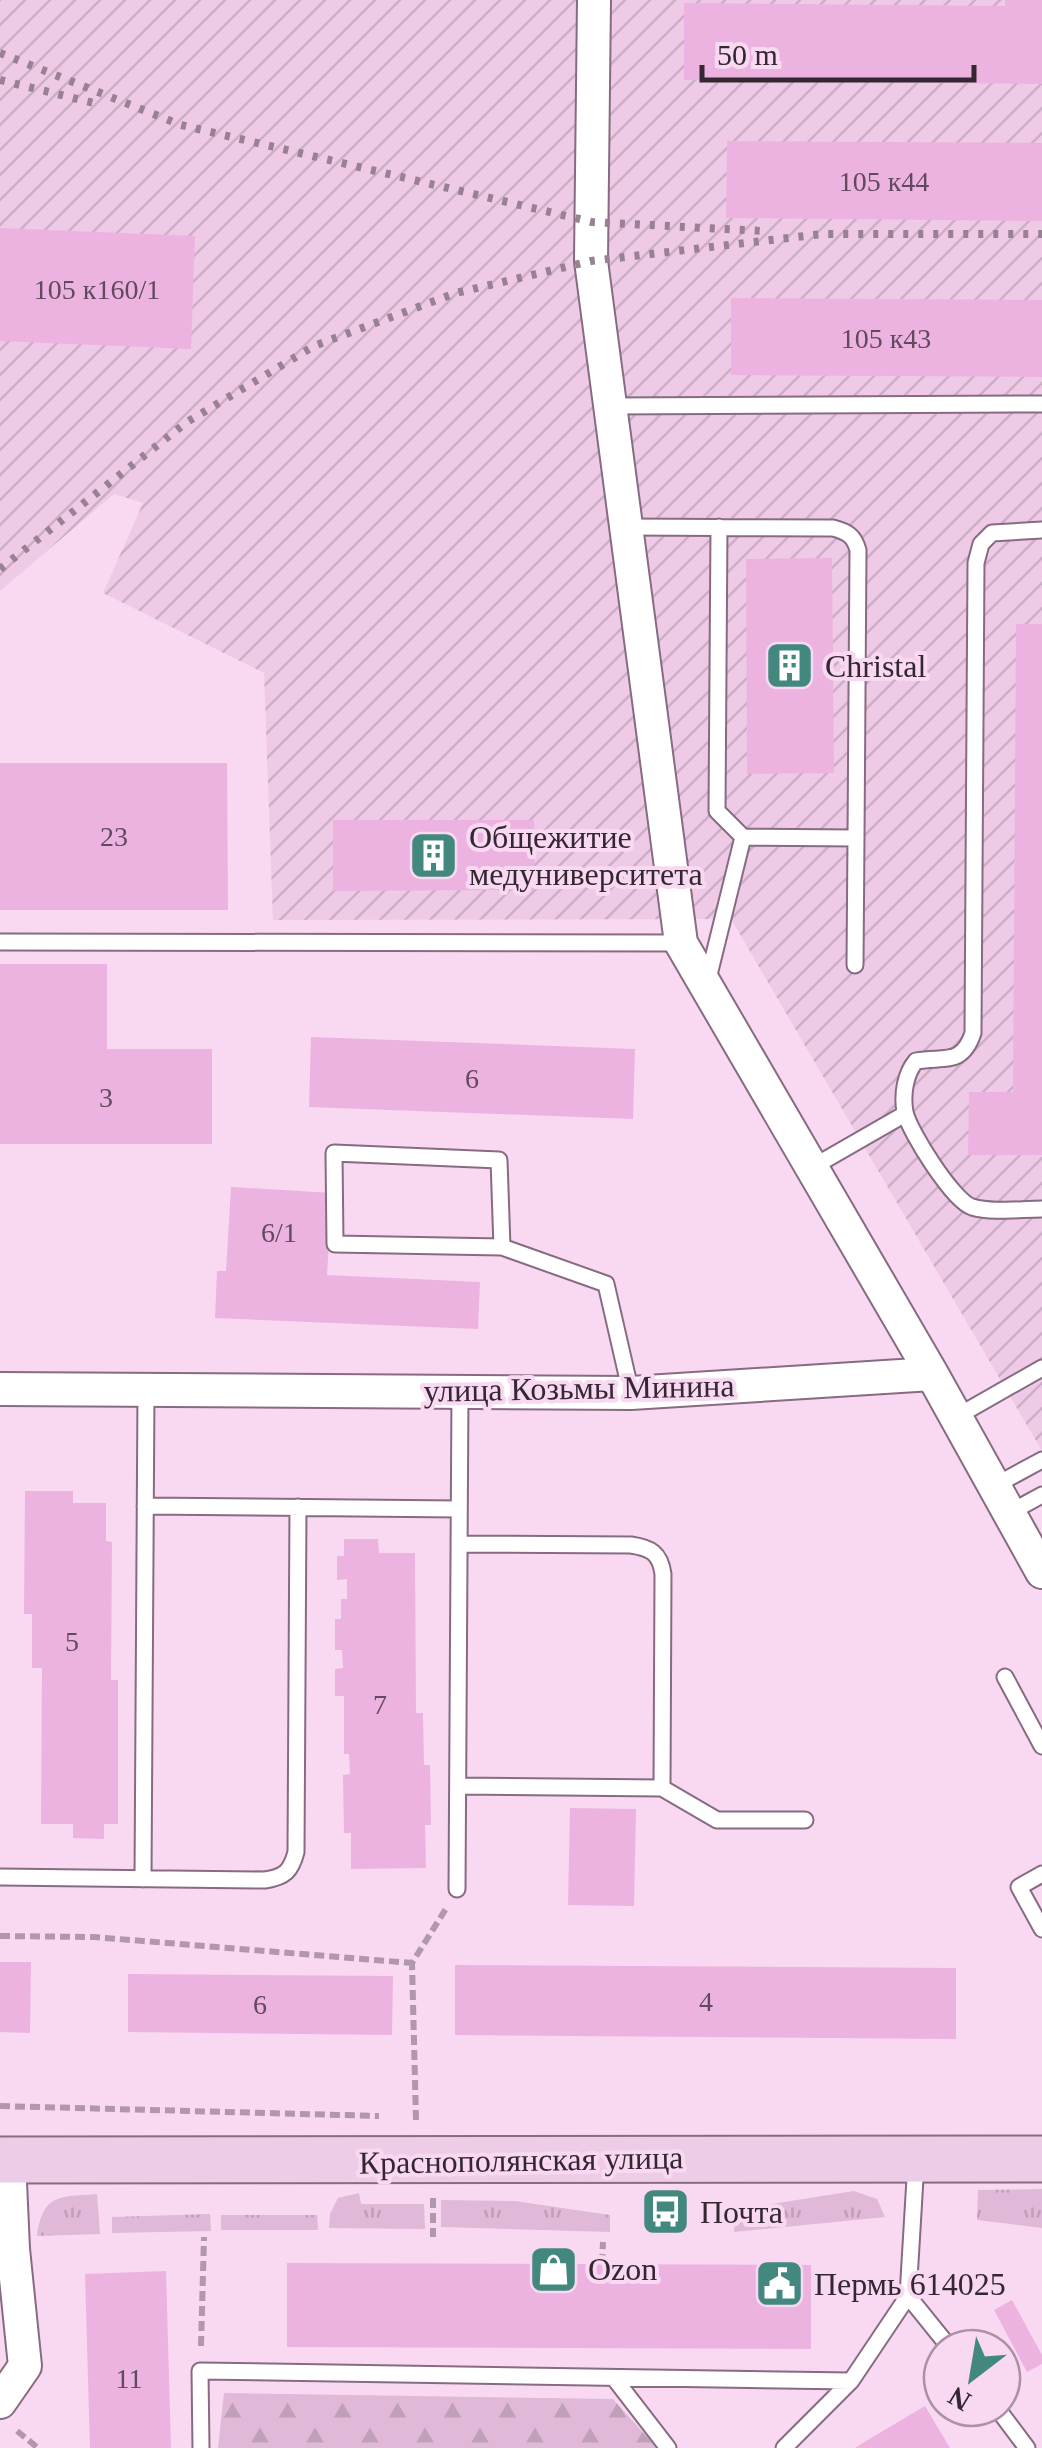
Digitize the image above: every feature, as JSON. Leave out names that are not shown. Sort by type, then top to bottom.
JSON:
[{"type":"main road","name":"Краснополянская улица","points":[[4,2160],[1042,2159]]},
{"type":"street","points":[[594,0],[592,262],[681,943],[932,1374],[1042,1572]]},
{"type":"street","name":"улица Козьмы Минина","points":[[0,1389],[630,1392],[932,1374]]},
{"type":"street","points":[[0,2402],[12,2366],[13,2249],[4,2160]]},
{"type":"lane","points":[[610,406],[1042,404]]},
{"type":"lane","points":[[626,526],[834,528],[848,532],[855,540],[855,965]]},
{"type":"lane","points":[[719,527],[718,811],[743,837],[856,838]]},
{"type":"lane","points":[[1042,530],[992,533],[981,544],[976,563],[974,1034],[961,1056],[916,1060],[906,1081],[906,1114],[946,1186],[960,1202],[988,1208],[1042,1209]]},
{"type":"lane","points":[[706,986],[743,837]]},
{"type":"lane","points":[[0,942],[681,943]]},
{"type":"lane","points":[[812,1168],[906,1114]]},
{"type":"lane","points":[[502,1246],[499,1160],[334,1153],[335,1244],[502,1246],[606,1284],[630,1392]]},
{"type":"lane","points":[[956,1417],[1042,1368]]},
{"type":"lane","points":[[143,1879],[146,1390]]},
{"type":"lane","points":[[457,1889],[460,1392]]},
{"type":"lane","points":[[1002,1500],[1042,1460]]},
{"type":"lane","points":[[1002,1500],[1042,1495]]},
{"type":"lane","points":[[145,1506],[459,1509]]},
{"type":"lane","points":[[0,1877],[265,1880],[282,1877],[292,1868],[296,1852],[298,1508]]},
{"type":"lane","points":[[459,1544],[631,1545],[648,1548],[661,1559],[662,1788]]},
{"type":"lane","points":[[1005,1677],[1042,1746]]},
{"type":"lane","points":[[458,1786],[662,1788],[716,1820],[805,1820]]},
{"type":"lane","points":[[1042,1874],[1020,1886],[1042,1928]]},
{"type":"lane","points":[[784,2448],[851,2381],[908,2296],[916,2157]]},
{"type":"lane","points":[[908,2296],[934,2328]]},
{"type":"lane","points":[[201,2448],[200,2372],[851,2381]]},
{"type":"lane","points":[[614,2378],[668,2448]]},
{"type":"path","points":[[414,2116],[412,1963],[457,1889]]},
{"type":"path","points":[[0,1936],[94,1937],[412,1963]]},
{"type":"path","points":[[432,2188],[434,2237]]},
{"type":"path","points":[[200,2372],[204,2237]]},
{"type":"path","points":[[602,2264],[603,2242]]},
{"type":"shaded area","points":[[0,0],[1042,0],[1042,1451],[731,919],[273,920],[264,673],[103,593],[143,503],[114,494],[0,591]]},
{"type":"green space","points":[[1042,2189],[1042,2228],[977,2220],[978,2190]]},
{"type":"green space","points":[[854,2191],[877,2199],[885,2217],[734,2232],[734,2210]]},
{"type":"green space","points":[[359,2193],[361,2204],[424,2204],[425,2229],[329,2228],[330,2214],[338,2198]]},
{"type":"green space","points":[[97,2194],[100,2234],[37,2236],[44,2212],[55,2200]]},
{"type":"green space","points":[[441,2200],[515,2201],[610,2215],[610,2232],[441,2227]]},
{"type":"green space","points":[[210,2214],[211,2231],[112,2233],[112,2217]]},
{"type":"green space","points":[[221,2215],[317,2215],[318,2230],[221,2230]]},
{"type":"green space","points":[[224,2393],[613,2399],[657,2448],[218,2448]]},
{"type":"building","points":[[1005,0],[1042,0],[1042,84],[684,80],[684,3],[1005,6]]},
{"type":"building","points":[[727,141],[1042,143],[1042,221],[726,218]]},
{"type":"building","points":[[0,228],[195,236],[191,349],[0,341]]},
{"type":"building","points":[[731,298],[1042,300],[1042,377],[731,375]]},
{"type":"building","name":"Christal","points":[[832,558],[834,773],[747,774],[746,559]]},
{"type":"building","points":[[1016,624],[1042,624],[1042,1155],[968,1155],[969,1092],[1013,1092]]},
{"type":"building","points":[[0,763],[227,763],[228,910],[0,910]]},
{"type":"building","name":"Общежитие медуниверситета","points":[[333,820],[534,820],[535,890],[333,891]]},
{"type":"building","points":[[0,964],[107,964],[107,1049],[212,1049],[212,1144],[0,1144]]},
{"type":"building","points":[[311,1037],[635,1049],[633,1119],[309,1107]]},
{"type":"building","points":[[231,1187],[332,1193],[327,1275],[480,1282],[478,1329],[215,1318],[217,1271],[226,1271]]},
{"type":"building","points":[[25,1491],[73,1491],[73,1503],[106,1503],[106,1541],[112,1542],[111,1680],[118,1680],[118,1824],[104,1824],[104,1839],[73,1838],[73,1824],[41,1824],[42,1668],[32,1668],[32,1614],[24,1614]]},
{"type":"building","points":[[344,1539],[378,1539],[379,1553],[415,1553],[416,1713],[423,1713],[424,1765],[430,1765],[431,1825],[425,1825],[426,1868],[351,1869],[351,1833],[344,1833],[343,1775],[350,1774],[349,1754],[344,1754],[344,1696],[335,1696],[335,1669],[343,1668],[342,1650],[335,1650],[335,1619],[341,1619],[341,1599],[347,1599],[347,1579],[337,1580],[337,1556],[344,1556]]},
{"type":"building","points":[[570,1808],[636,1809],[634,1906],[568,1905]]},
{"type":"building","points":[[0,1962],[31,1962],[30,2033],[0,2032]]},
{"type":"building","points":[[455,1965],[956,1968],[956,2039],[455,2035]]},
{"type":"building","points":[[128,1974],[393,1976],[392,2035],[128,2032]]},
{"type":"building","points":[[287,2263],[811,2265],[811,2349],[287,2347]]},
{"type":"building","points":[[166,2271],[171,2448],[90,2448],[85,2274]]},
{"type":"building","points":[[1012,2300],[1042,2355],[1042,2364],[1027,2372],[1022,2363],[1022,2328],[1004,2328],[994,2310]]},
{"type":"building","points":[[922,2408],[922,2428],[938,2428],[950,2448],[855,2448]]},
{"type":"railway","points":[[0,53],[181,125],[592,222],[762,231]]},
{"type":"railway","points":[[0,80],[98,104]]},
{"type":"railway","points":[[0,569],[187,422],[314,346],[456,293],[591,261],[822,234],[1042,234]]},
{"type":"place","name":"Christal","points":[[790,666]]},
{"type":"place","name":"Общежитие медуниверситета","points":[[434,855]]},
{"type":"place","name":"Почта","points":[[665,2212]]},
{"type":"place","name":"Ozon","points":[[553,2269]]},
{"type":"place","name":"Пермь 614025","points":[[779,2284]]}]
